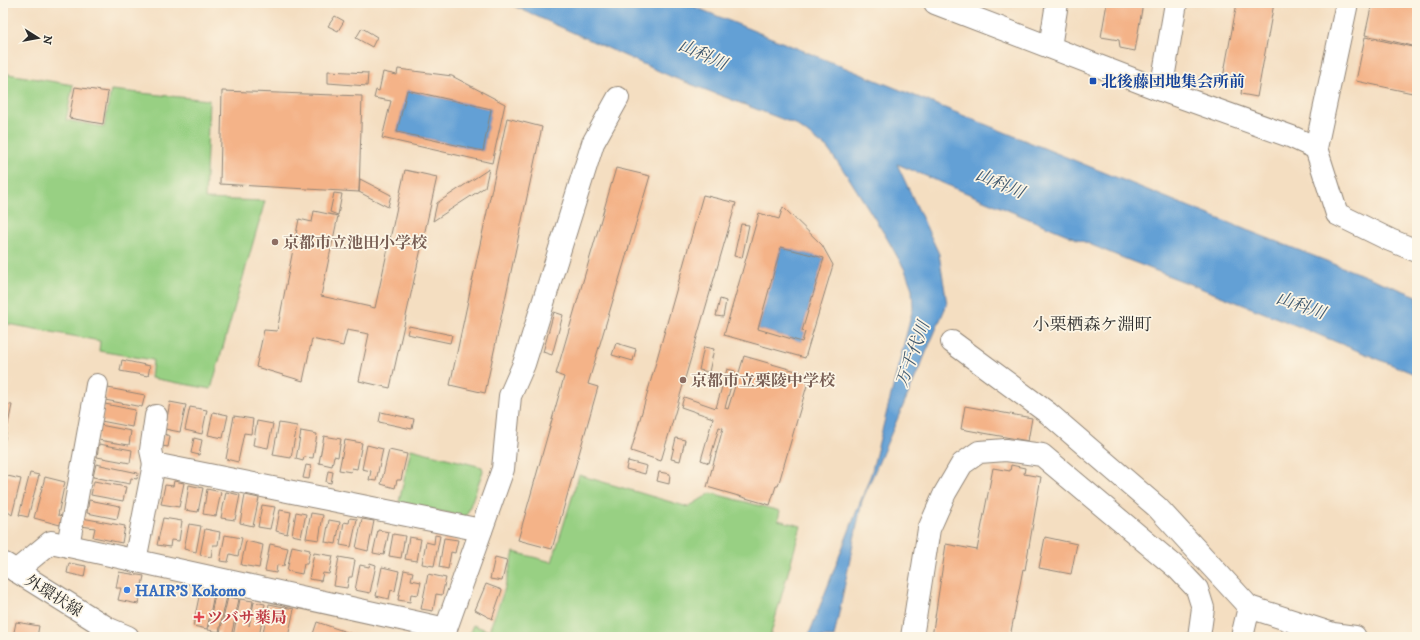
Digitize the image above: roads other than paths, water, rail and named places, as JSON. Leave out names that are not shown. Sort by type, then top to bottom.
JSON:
[{"type":"street","points":[[935,3],[1316,148]]},
{"type":"street","points":[[1050,47],[1058,3]]},
{"type":"street","points":[[1161,90],[1176,3]]},
{"type":"street","points":[[1347,3],[1316,148],[1337,214],[1390,240],[1417,251]]},
{"type":"street","points":[[9,567],[51,542],[445,633],[503,469],[510,396],[524,364],[593,144],[618,98]]},
{"type":"street","points":[[952,342],[1048,413],[1157,507],[1249,607],[1333,634],[1355,637]]},
{"type":"street","points":[[68,546],[97,385]]},
{"type":"street","points":[[135,561],[154,464],[151,450],[156,416]]},
{"type":"street","points":[[912,637],[929,529],[945,493],[962,464],[979,452],[1006,450],[1042,456],[1178,569],[1197,589],[1203,608],[1199,637]]},
{"type":"street","points":[[154,464],[481,530]]},
{"type":"street","name":"外環状線","points":[[9,567],[109,629],[128,637]]},
{"type":"street","points":[[1242,637],[1249,607]]},
{"type":"water","points":[[507,3],[685,3],[1249,231],[1417,296],[1417,375],[1290,323],[1118,256],[897,164],[939,254],[947,304],[862,501],[834,637],[808,637],[871,474],[913,308],[912,289],[905,270],[849,178],[827,148],[795,124],[672,77]]},
{"type":"water","points":[[407,90],[491,109],[483,151],[397,132]]},
{"type":"water","points":[[781,247],[824,258],[802,331],[805,332],[802,342],[758,329]]},
{"type":"place","name":"北後藤団地集会所前","points":[[1093,81]]},
{"type":"place","name":"京都市立池田小学校","points":[[275,242]]},
{"type":"place","name":"京都市立栗陵中学校","points":[[683,380]]},
{"type":"place","name":"HAIR'S Kokomo","points":[[127,590]]},
{"type":"place","name":"ツバサ薬局","points":[[199,617]]},
{"type":"district","name":"小栗栖森ケ淵町","points":[[1092,324]]},
{"type":"water label","name":"山科川","points":[[703,54]]},
{"type":"water label","name":"山科川","points":[[1000,183]]},
{"type":"water label","name":"山科川","points":[[1301,305]]},
{"type":"water label","name":"万千代川","points":[[912,354]]}]
